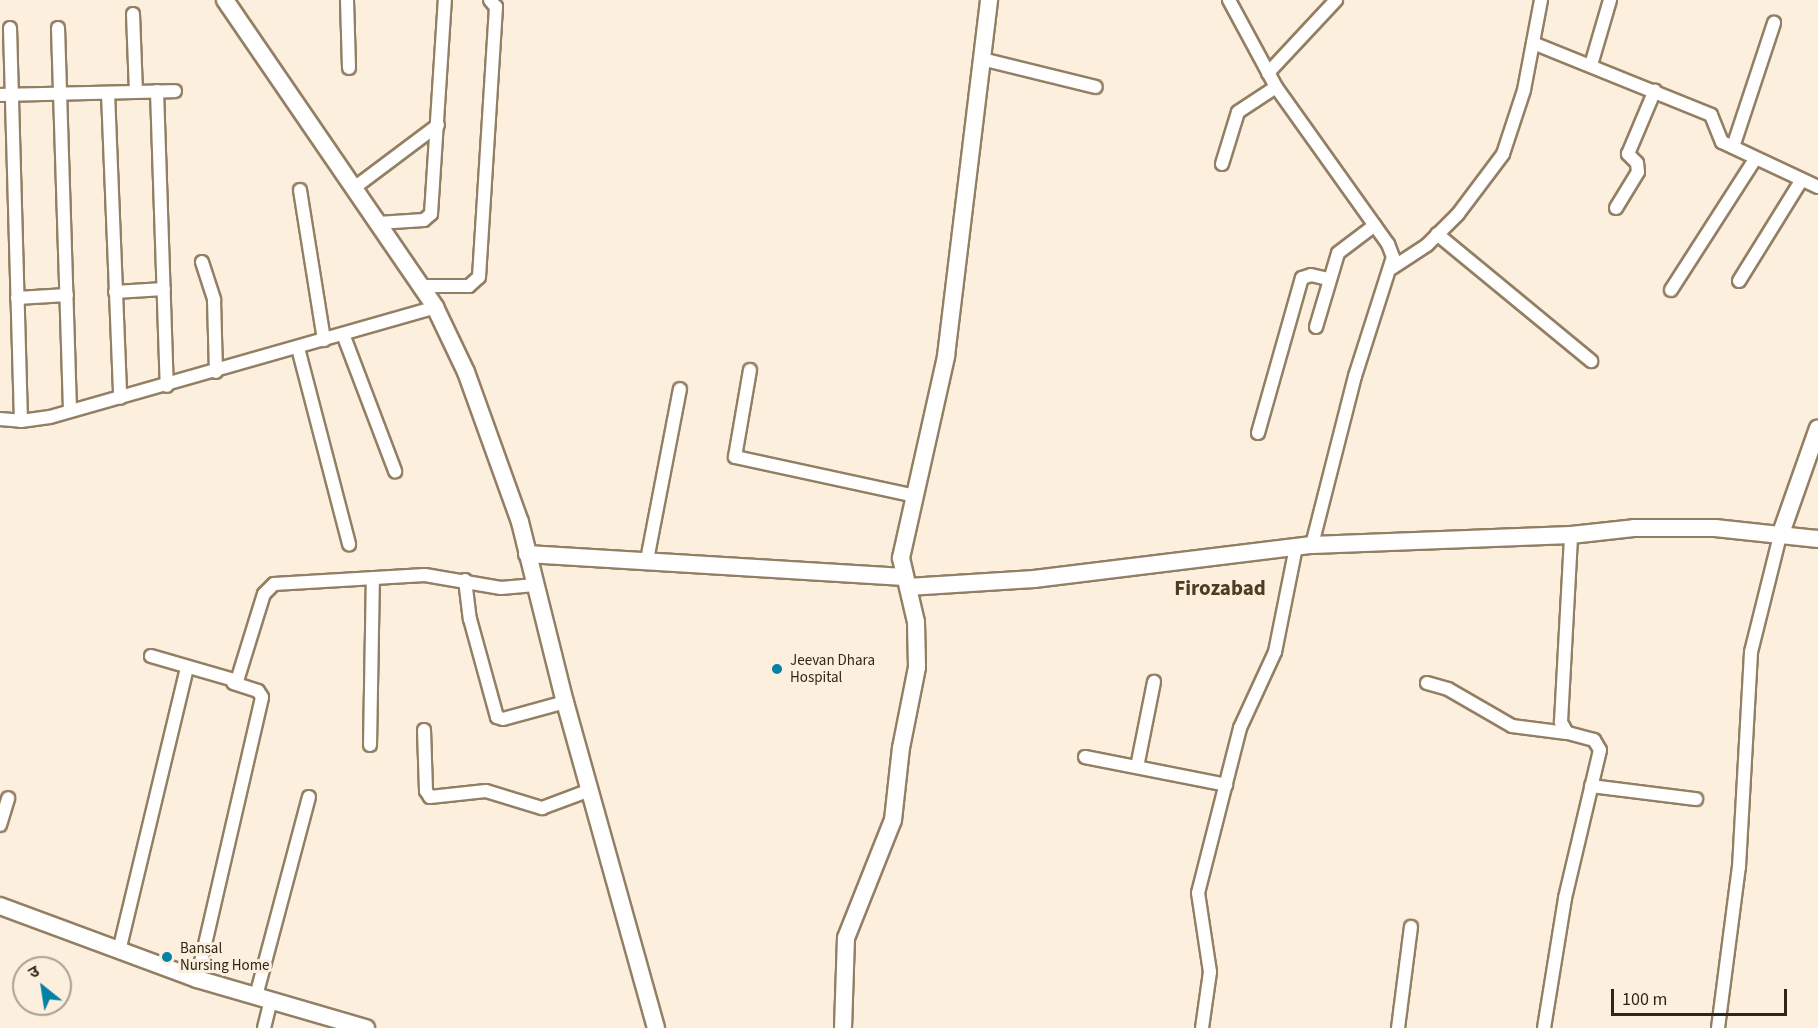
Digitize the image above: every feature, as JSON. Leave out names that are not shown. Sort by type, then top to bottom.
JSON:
[{"type":"street","points":[[225,0],[435,307],[466,372],[514,503],[565,702],[656,1028]]},
{"type":"street","points":[[347,0],[348,68]]},
{"type":"street","points":[[378,223],[428,218],[438,125],[445,0]]},
{"type":"street","points":[[420,286],[469,286],[479,278],[496,7],[490,0]]},
{"type":"street","points":[[843,1028],[846,938],[893,820],[901,748],[917,667],[916,622],[901,558],[953,308],[989,0]]},
{"type":"street","points":[[1202,1028],[1210,972],[1198,893],[1240,728],[1275,652],[1355,376],[1392,268],[1391,251],[1375,225],[1276,87],[1229,0]]},
{"type":"street","points":[[1268,73],[1336,0]]},
{"type":"street","points":[[1392,268],[1437,234],[1503,154],[1517,118],[1540,0]]},
{"type":"street","points":[[1591,65],[1610,0]]},
{"type":"street","points":[[133,14],[136,92]]},
{"type":"street","points":[[1733,147],[1774,23]]},
{"type":"street","points":[[10,28],[5,95],[12,133],[21,421]]},
{"type":"street","points":[[58,28],[70,411]]},
{"type":"street","points":[[1533,43],[1655,90],[1712,116],[1718,137],[1755,159],[1818,187]]},
{"type":"street","points":[[982,59],[1096,87]]},
{"type":"street","points":[[1222,164],[1238,112],[1276,87]]},
{"type":"street","points":[[1616,208],[1638,172],[1628,154],[1655,90]]},
{"type":"street","points":[[157,91],[167,386]]},
{"type":"street","points":[[5,95],[175,91]]},
{"type":"street","points":[[108,93],[120,398]]},
{"type":"street","points":[[0,114],[12,133]]},
{"type":"street","points":[[354,188],[438,125]]},
{"type":"street","points":[[1671,290],[1755,159]]},
{"type":"street","points":[[1739,281],[1801,181]]},
{"type":"street","points":[[300,190],[324,340]]},
{"type":"street","points":[[1316,327],[1338,253],[1375,225]]},
{"type":"street","points":[[1437,234],[1591,361]]},
{"type":"street","points":[[202,262],[214,300],[216,372]]},
{"type":"street","points":[[1258,434],[1302,278],[1311,275],[1329,279]]},
{"type":"street","points":[[115,292],[164,289]]},
{"type":"street","points":[[17,298],[67,295]]},
{"type":"street","points":[[0,419],[21,421],[70,411],[167,386],[435,307]]},
{"type":"street","points":[[343,334],[395,471]]},
{"type":"street","points":[[298,348],[349,544]]},
{"type":"street","points":[[750,370],[735,457],[915,496]]},
{"type":"street","points":[[647,560],[680,389]]},
{"type":"street","points":[[1718,1028],[1738,867],[1749,671],[1780,536],[1818,428]]},
{"type":"street","points":[[527,554],[647,560],[906,582],[1034,579],[1304,546],[1571,535],[1685,527],[1818,539]]},
{"type":"street","points":[[1567,733],[1561,722],[1571,535]]},
{"type":"street","points":[[232,683],[239,677],[266,588],[274,584],[425,575],[465,580],[501,588],[535,585]]},
{"type":"street","points":[[370,745],[373,578]]},
{"type":"street","points":[[465,580],[470,619],[497,717],[503,719],[565,702]]},
{"type":"street","points":[[151,656],[261,692],[262,697],[197,980]]},
{"type":"street","points":[[120,951],[187,668]]},
{"type":"street","points":[[1137,767],[1154,682]]},
{"type":"street","points":[[1426,683],[1448,689],[1512,726],[1567,733],[1589,738],[1598,744],[1591,786],[1565,898],[1544,1028]]},
{"type":"street","points":[[424,730],[426,790],[430,797],[486,791],[542,808],[590,790]]},
{"type":"street","points":[[1085,757],[1226,785]]},
{"type":"street","points":[[1591,786],[1696,799]]},
{"type":"street","points":[[264,1028],[264,998],[309,797]]},
{"type":"street","points":[[0,825],[8,798]]},
{"type":"street","points":[[0,906],[197,980],[366,1028]]},
{"type":"street","points":[[1398,1028],[1411,927]]},
{"type":"place","name":"Jeevan Dhara Hospital","points":[[777,669]]},
{"type":"place","name":"Bansal Nursing Home","points":[[167,957]]},
{"type":"district","name":"Firozabad","points":[[1220,588]]}]
